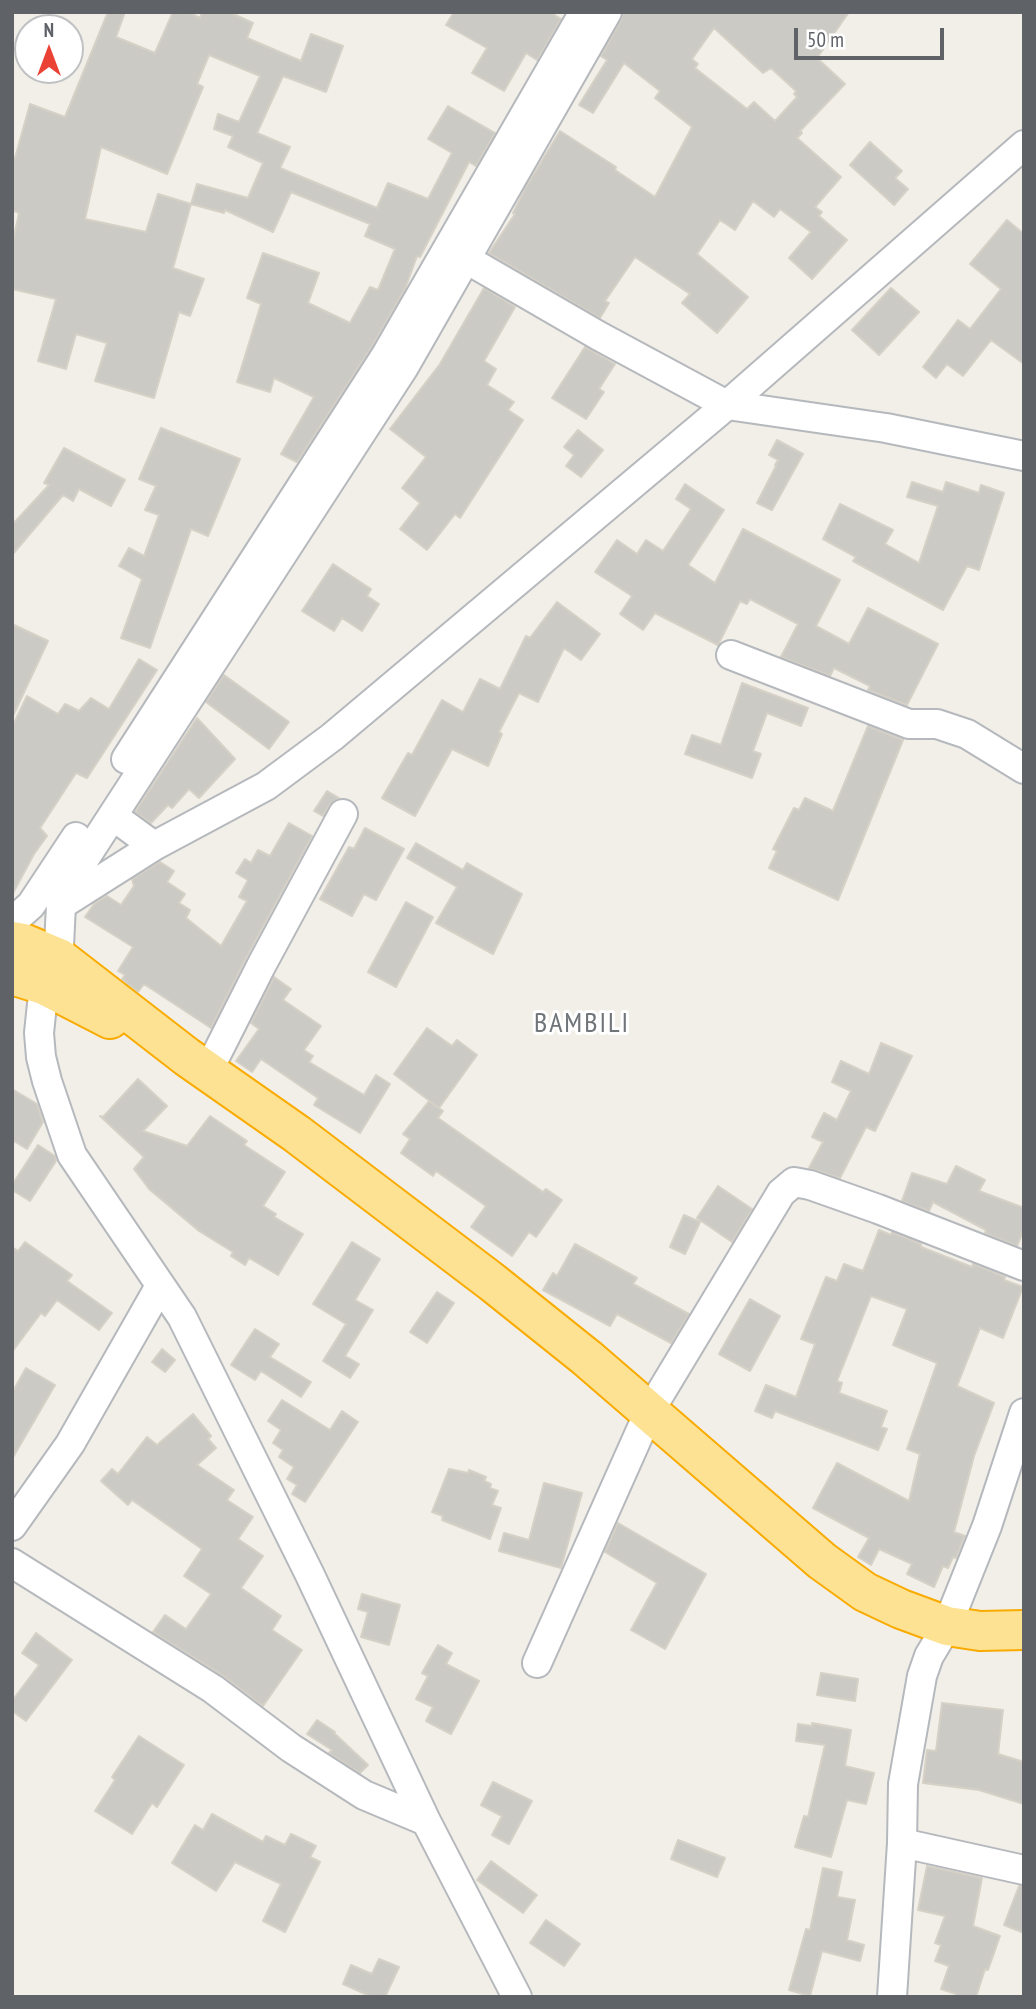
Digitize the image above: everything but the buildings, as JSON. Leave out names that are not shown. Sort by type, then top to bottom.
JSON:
[{"type":"highway","points":[[12,941],[23,943],[38,973],[197,1064],[297,1134],[492,1282],[587,1358],[822,1561],[865,1591],[901,1609],[947,1626],[980,1631],[1024,1630]]},
{"type":"street","points":[[12,922],[31,905],[57,867],[386,355],[584,12]]},
{"type":"street","points":[[505,1989],[279,1512],[182,1317],[72,1155],[41,1057],[38,973],[74,875],[404,367],[607,12]]},
{"type":"street","points":[[61,905],[154,846],[266,786],[332,737],[727,405],[1024,145]]},
{"type":"street","points":[[466,259],[599,336],[727,405],[886,428],[1024,456]]},
{"type":"street","points":[[731,656],[909,724],[937,724],[967,734],[1024,769]]},
{"type":"street","points":[[197,1064],[267,954],[343,814]]},
{"type":"street","points":[[113,816],[154,846]]},
{"type":"street","points":[[537,1662],[649,1412],[781,1193],[794,1182],[878,1209],[1024,1266]]},
{"type":"street","points":[[12,1526],[70,1444],[160,1286]]},
{"type":"street","points":[[892,1997],[903,1784],[922,1676],[929,1656],[947,1626],[987,1526],[1024,1413]]},
{"type":"street","points":[[12,1563],[213,1689],[291,1748],[364,1795],[426,1821]]},
{"type":"street","points":[[902,1843],[1024,1870]]},
{"type":"district","name":"BAMBILI","points":[[582,1024]]}]
